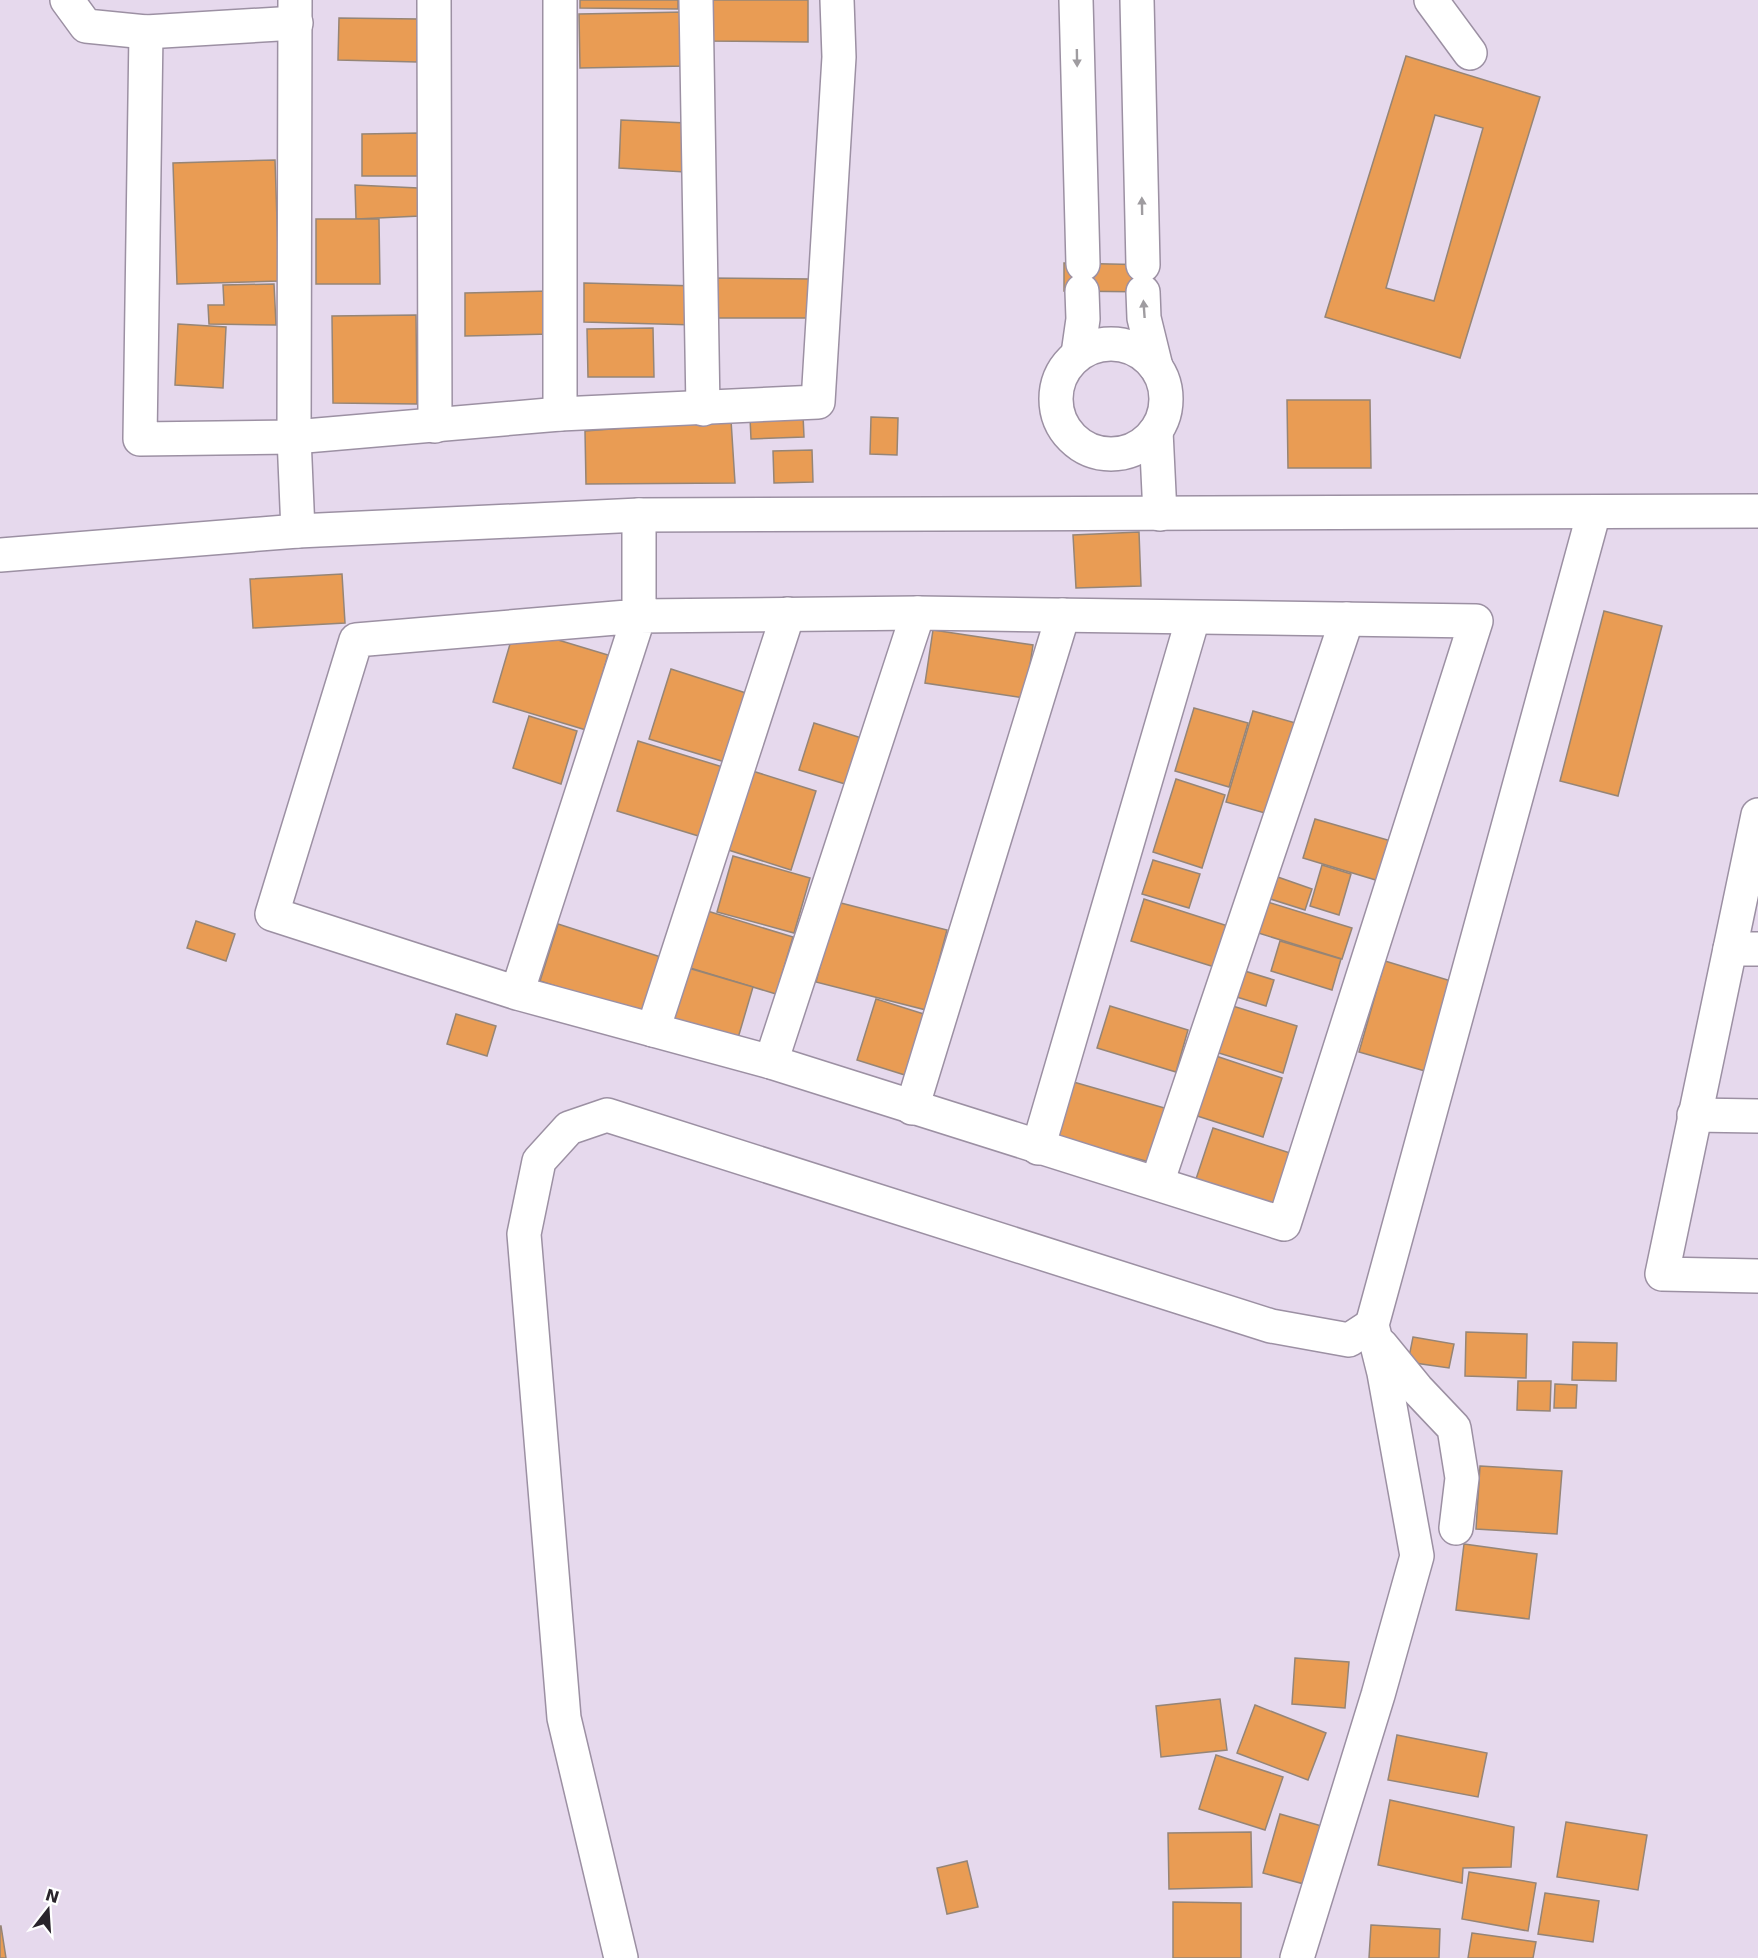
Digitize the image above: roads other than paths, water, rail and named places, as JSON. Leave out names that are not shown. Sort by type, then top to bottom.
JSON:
[{"type":"street","points":[[67,0],[86,26],[146,32],[296,11],[294,437],[298,531]]},
{"type":"street","points":[[434,0],[435,426]]},
{"type":"street","points":[[560,0],[560,414]]},
{"type":"street","points":[[696,0],[703,409]]},
{"type":"street","points":[[146,32],[140,439],[294,437],[560,414],[818,402],[839,57],[837,0]]},
{"type":"street","points":[[1076,0],[1083,277],[1083,319],[1078,354]]},
{"type":"street","points":[[1137,0],[1144,318],[1156,367]]},
{"type":"street","points":[[1431,0],[1470,52]]},
{"type":"street","points":[[1111,344],[1128,346],[1143,354],[1156,367],[1164,381],[1166,399],[1164,416],[1156,431],[1144,443],[1129,451],[1111,454],[1094,451],[1079,443],[1066,431],[1055,399],[1058,382],[1066,366],[1078,354],[1094,346],[1111,344]]},
{"type":"street","points":[[1156,431],[1160,514]]},
{"type":"street","points":[[0,555],[298,531],[639,515],[1758,511]]},
{"type":"street","points":[[1297,1958],[1378,1695],[1417,1556],[1374,1332],[1594,512]]},
{"type":"street","points":[[517,993],[639,616],[639,515]]},
{"type":"street","points":[[771,1062],[918,613]]},
{"type":"street","points":[[918,613],[1476,621],[1284,1224],[771,1062],[517,993],[272,914],[356,640],[639,616],[788,614],[918,613]]},
{"type":"street","points":[[653,1030],[788,614]]},
{"type":"street","points":[[912,1108],[1063,615]]},
{"type":"street","points":[[1038,1148],[1193,618]]},
{"type":"street","points":[[1158,1183],[1347,619]]},
{"type":"street","points":[[1758,815],[1744,949],[1694,1115],[1662,1274],[1758,1276]]},
{"type":"street","points":[[621,1958],[564,1718],[524,1234],[539,1161],[569,1128],[607,1115],[1271,1326],[1349,1340],[1374,1332]]},
{"type":"street","points":[[1694,1115],[1758,1116]]},
{"type":"street","points":[[1374,1332],[1417,1389],[1454,1428],[1462,1478],[1456,1528]]}]
